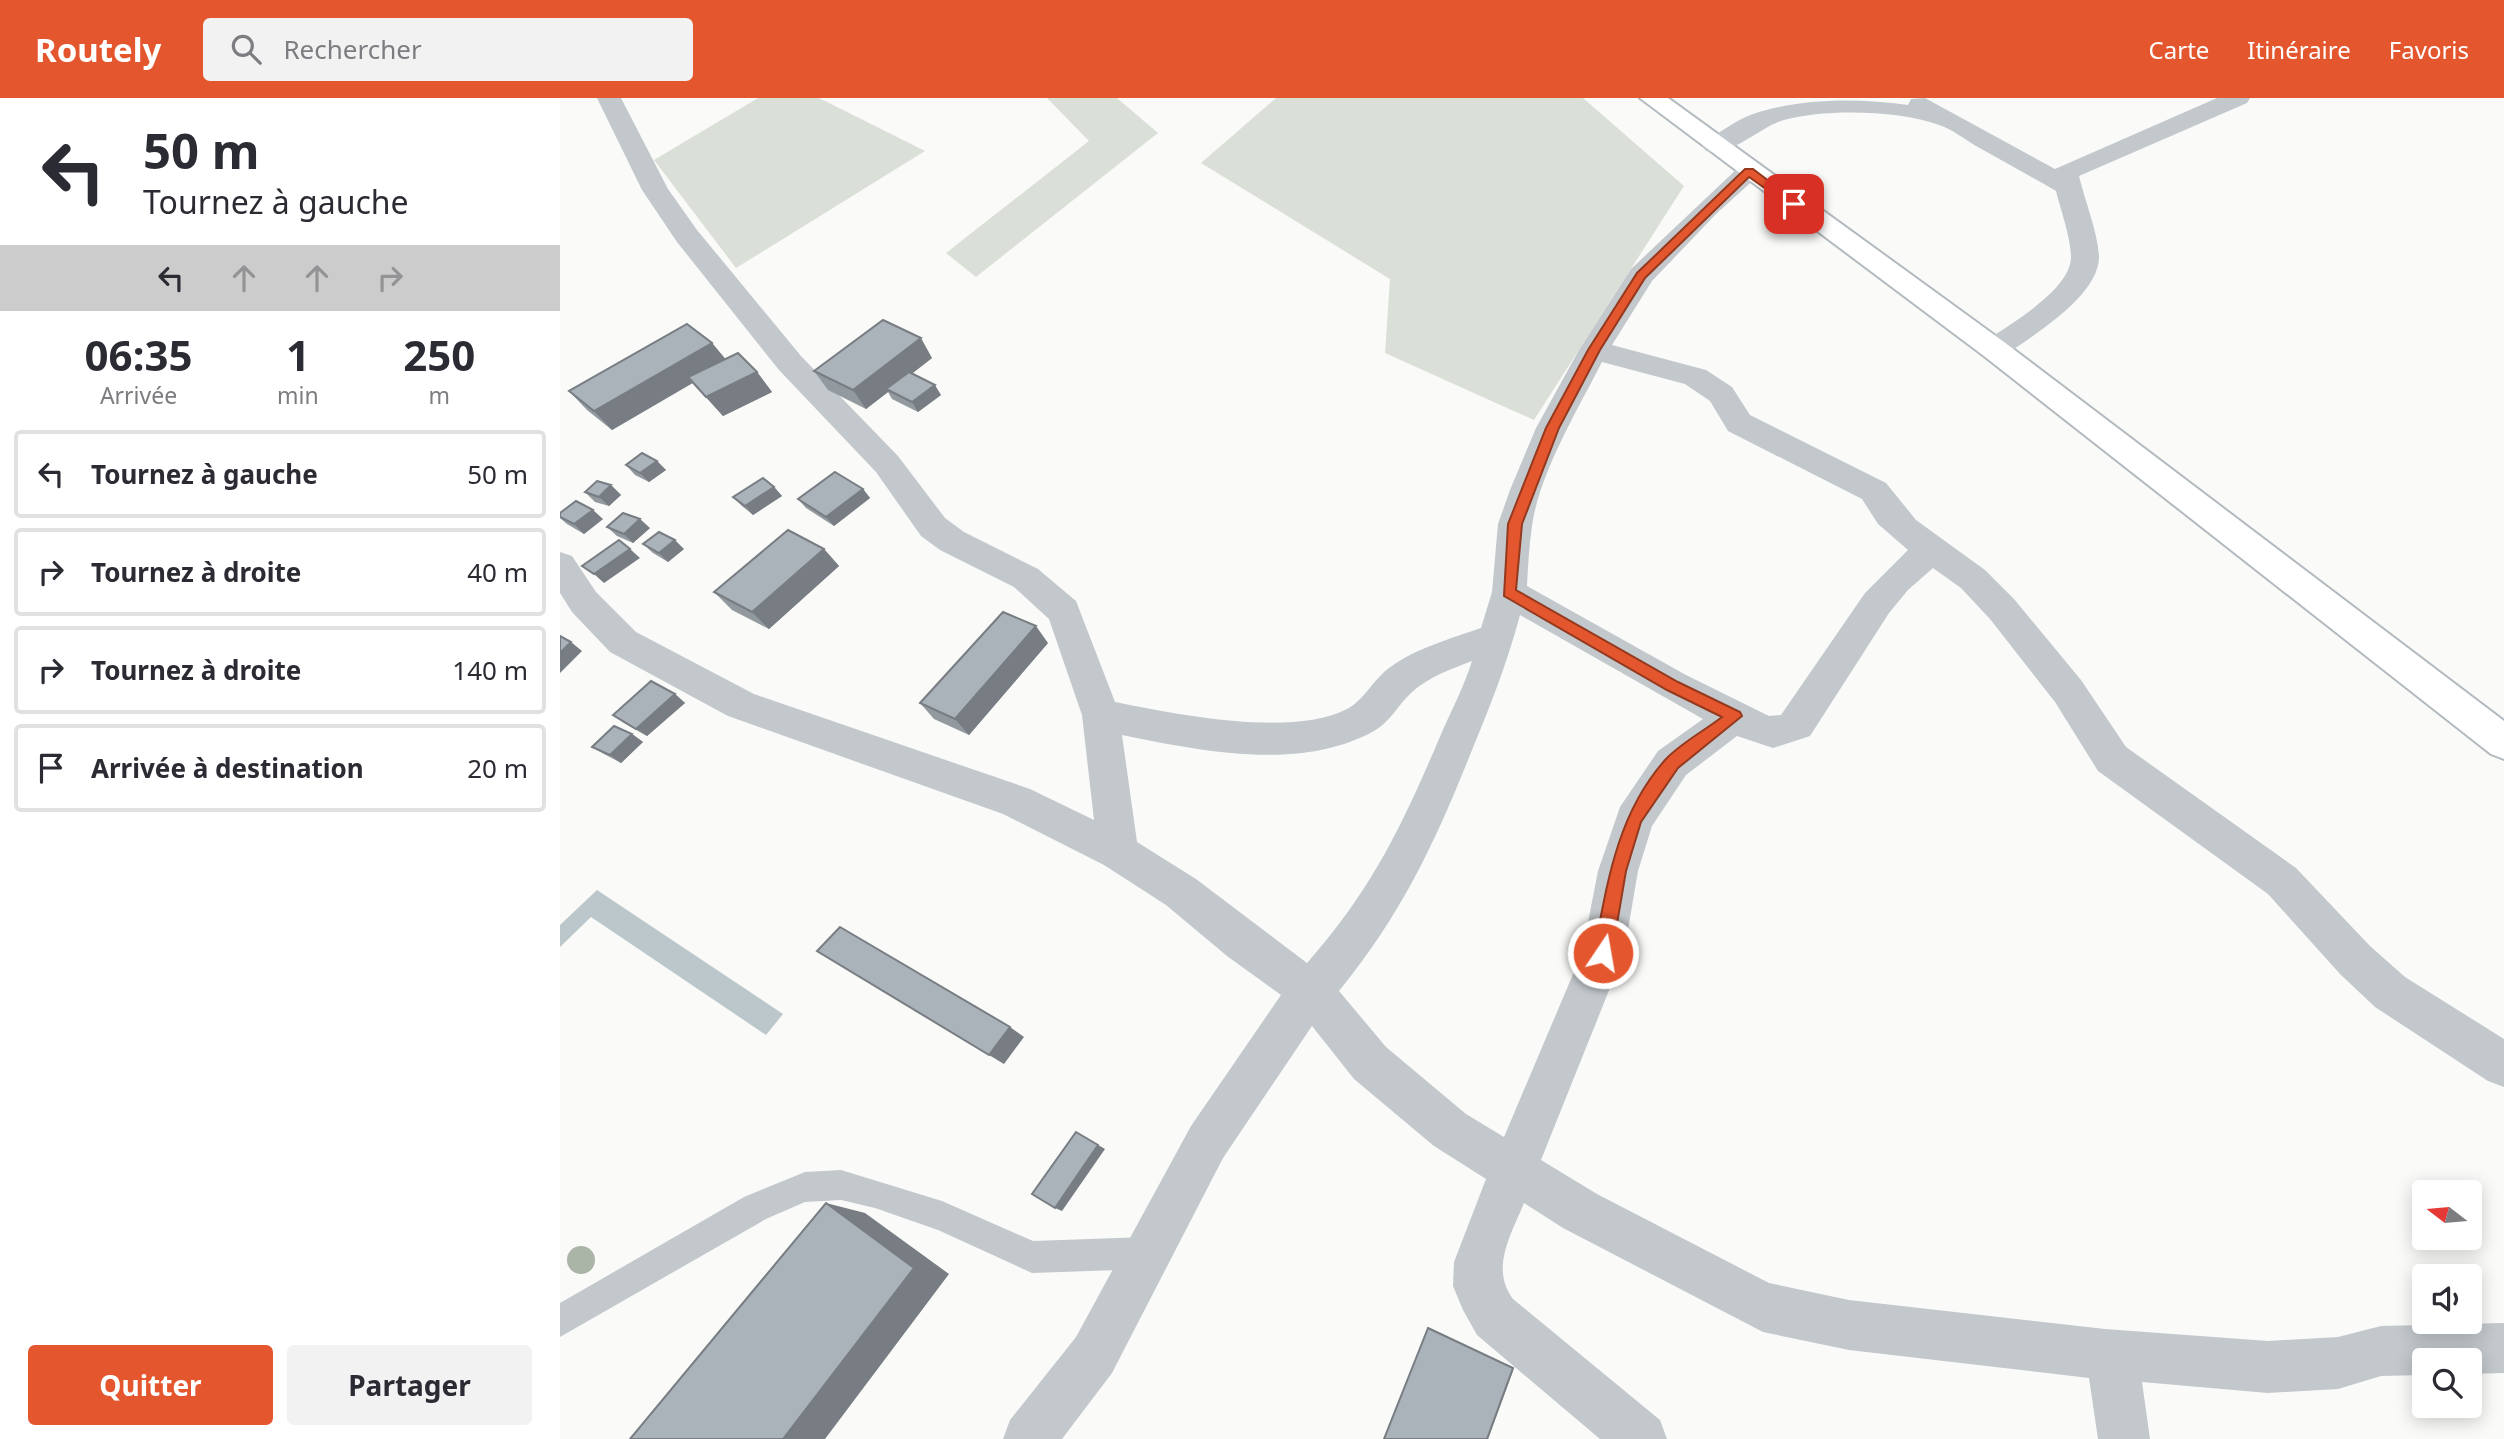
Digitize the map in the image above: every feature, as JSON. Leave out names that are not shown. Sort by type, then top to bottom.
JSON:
[{"type":"street","points":[[609,98],[655,190],[687,236],[790,363],[887,464],[933,527],[952,541],[1026,578],[1064,611],[1101,715],[1118,852]]},
{"type":"street","points":[[1652,98],[1994,349],[2504,743]]},
{"type":"street","points":[[1913,98],[1942,118],[2068,187]]},
{"type":"street","points":[[1994,349],[2051,306],[2077,280],[2083,268],[2085,257],[2064,177],[2068,170],[2238,98]]},
{"type":"street","points":[[1715,146],[1763,118],[1794,109],[1843,101],[1942,118]]},
{"type":"street","points":[[1029,1439],[1094,1355],[1207,1142],[1250,1075],[1311,991],[1356,938],[1389,890],[1412,848],[1474,706],[1496,638],[1509,592],[1515,524],[1526,490],[1552,428],[1594,350],[1641,275],[1707,208],[1749,171]]},
{"type":"street","points":[[1594,350],[1695,377],[1721,394],[1739,424],[1874,491],[1889,515],[1973,579],[2002,609],[2067,691],[2112,759],[2158,795],[2282,881],[2355,960],[2390,992],[2504,1065]]},
{"type":"street","points":[[1509,592],[1672,686],[1774,733],[1797,725],[1867,618],[1914,561],[1934,550]]},
{"type":"street","points":[[560,565],[584,602],[623,642],[741,705],[1016,801],[1118,852],[1181,892],[1242,942],[1311,991],[1370,1063],[1450,1130],[1580,1211],[1763,1307],[1849,1325],[2105,1354],[2289,1367],[2338,1363],[2381,1352],[2504,1349]]},
{"type":"street","points":[[1101,715],[1215,734],[1272,737],[1316,733],[1356,723],[1374,711],[1402,679],[1427,663],[1496,638]]},
{"type":"street","points":[[1641,1439],[1495,1317],[1478,1294],[1476,1273],[1480,1251],[1603,953],[1618,871],[1634,819],[1672,763],[1734,716]]},
{"type":"street","points":[[2105,1354],[2118,1387],[2124,1439]]},
{"type":"lane","points":[[560,1321],[755,1208],[805,1187],[841,1185],[875,1194],[942,1216],[1032,1257],[1147,1254]]},
{"type":"shaded area","points":[[758,98],[819,98],[925,151],[736,268],[654,160]]},
{"type":"shaded area","points":[[1047,98],[1117,98],[1158,133],[976,277],[946,253],[1089,141]]},
{"type":"shaded area","points":[[1276,98],[1583,98],[1684,186],[1534,420],[1385,353],[1390,279],[1201,163]]},
{"type":"shaded area","points":[[597,890],[783,1014],[766,1035],[591,917],[560,947],[560,925]]},
{"type":"building","points":[[883,320],[921,338],[853,390],[814,371]]},
{"type":"building","points":[[687,324],[712,343],[594,411],[569,391]]},
{"type":"building","points":[[738,353],[757,372],[706,397],[688,377]]},
{"type":"building","points":[[909,372],[935,385],[912,402],[886,389]]},
{"type":"building","points":[[642,453],[657,461],[640,473],[626,465]]},
{"type":"building","points":[[835,472],[863,489],[826,517],[798,499]]},
{"type":"building","points":[[763,478],[774,487],[745,506],[733,497]]},
{"type":"building","points":[[597,481],[611,485],[599,497],[585,492]]},
{"type":"building","points":[[576,501],[593,510],[574,524],[560,517],[560,513]]},
{"type":"building","points":[[623,513],[640,519],[624,534],[607,527]]},
{"type":"building","points":[[788,530],[824,549],[752,612],[714,592]]},
{"type":"building","points":[[659,532],[675,540],[659,553],[643,544]]},
{"type":"building","points":[[619,540],[630,549],[594,574],[582,566]]},
{"type":"building","points":[[1003,612],[1036,626],[955,719],[920,703]]},
{"type":"building","points":[[560,636],[571,642],[560,653]]},
{"type":"building","points":[[651,681],[675,694],[636,729],[613,715]]},
{"type":"building","points":[[614,726],[632,734],[610,755],[592,747]]},
{"type":"building","points":[[840,927],[1010,1027],[989,1055],[817,951]]},
{"type":"building","points":[[1076,1132],[1098,1145],[1055,1208],[1032,1194]]},
{"type":"building","points":[[826,1203],[914,1268],[783,1439],[630,1439]]},
{"type":"building","points":[[1428,1328],[1513,1368],[1487,1439],[1384,1439]]},
{"type":"route","points":[[1603,953],[1618,871],[1634,819],[1672,763],[1734,716],[1672,686],[1509,592],[1515,524],[1552,428],[1594,350],[1641,275],[1707,208],[1749,171],[1794,204]]}]
